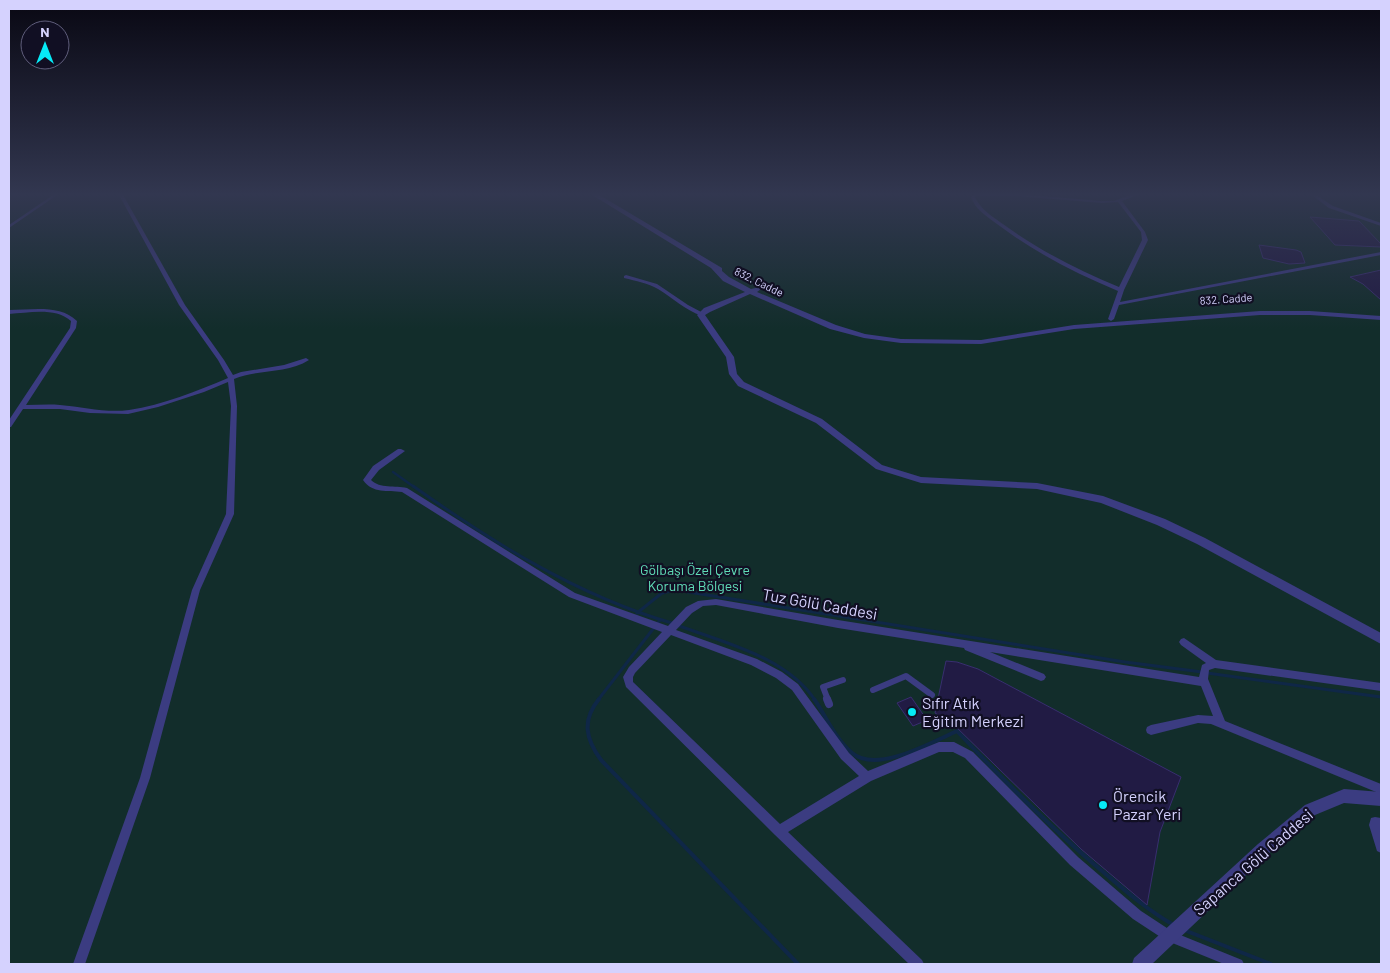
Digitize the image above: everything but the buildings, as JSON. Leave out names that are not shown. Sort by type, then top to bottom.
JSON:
[{"type":"street","points":[[79,964],[145,778],[196,590],[230,514],[234,406],[231,378],[221,360],[182,305],[145,238]]},
{"type":"street","name":"832. Cadde","points":[[666,238],[714,268],[726,279],[854,334],[929,343],[981,342],[1074,327],[1277,313],[1381,318]]},
{"type":"street","points":[[1021,238],[1044,255],[1070,269],[1121,290]]},
{"type":"street","points":[[1110,319],[1145,238]]},
{"type":"street","points":[[1116,304],[1381,254]]},
{"type":"street","points":[[626,276],[655,285],[692,311],[702,314],[751,289]]},
{"type":"street","name":"832. Cadde","points":[[1074,327],[1089,322],[1110,319],[1273,307],[1381,313]]},
{"type":"street","points":[[9,312],[50,312],[70,317],[74,321],[74,328],[9,425]]},
{"type":"street","points":[[702,314],[701,318],[730,357],[733,374],[741,384],[819,421],[879,467],[921,480],[1030,485],[1103,500],[1161,522],[1201,541],[1381,639]]},
{"type":"street","points":[[21,407],[60,406],[90,411],[128,412],[165,403],[254,370],[285,367],[306,360]]},
{"type":"street","points":[[401,451],[371,472],[367,480],[369,484],[380,489],[404,490],[565,592],[587,602],[650,624],[669,626],[754,662],[789,681],[801,693],[845,756],[867,777]]},
{"type":"street","name":"Tuz Gölü Caddesi","points":[[918,964],[629,684],[628,677],[632,670],[669,626],[695,606],[716,602],[955,642],[1206,672],[1381,687]]},
{"type":"street","points":[[955,642],[1041,677]]},
{"type":"street","points":[[1184,642],[1206,672],[1220,724]]},
{"type":"street","points":[[873,690],[906,676],[932,695]]},
{"type":"street","points":[[829,704],[822,687],[843,680]]},
{"type":"street","points":[[1151,730],[1198,719],[1220,724],[1381,789]]},
{"type":"street","points":[[779,831],[867,777],[939,747],[954,747],[969,755],[1074,861],[1137,915],[1175,930],[1238,964]]},
{"type":"street","name":"Sapanca Gölü Caddesi","points":[[1140,964],[1263,849],[1310,810],[1344,796],[1381,799]]},
{"type":"street","points":[[1381,823],[1375,822],[1374,825],[1381,847]]},
{"type":"green space","name":"Gölbaşı Özel Çevre Koruma Bölgesi","points":[[9,238],[1381,238],[1381,964],[9,964]]},
{"type":"waterway","points":[[393,472],[414,487]]},
{"type":"waterway","points":[[413,486],[505,547],[537,565],[570,583],[638,612]]},
{"type":"waterway","points":[[638,612],[662,593],[676,590],[1125,662],[1202,672]]},
{"type":"waterway","points":[[638,612],[672,623]]},
{"type":"waterway","points":[[598,700],[660,620]]},
{"type":"waterway","points":[[677,625],[733,645],[771,662],[787,672],[815,700]]},
{"type":"waterway","points":[[1207,673],[1381,697]]},
{"type":"waterway","points":[[599,699],[590,714],[588,729],[589,737],[601,760],[798,964]]},
{"type":"waterway","points":[[814,699],[841,741],[852,753],[863,759],[875,760],[905,754],[957,731],[1068,842],[1131,895],[1172,924]]},
{"type":"waterway","points":[[1184,930],[1271,964]]},
{"type":"place","name":"Sıfır Atık Eğitim Merkezi","points":[[912,712]]},
{"type":"place","name":"Örencik Pazar Yeri","points":[[1103,805]]}]
